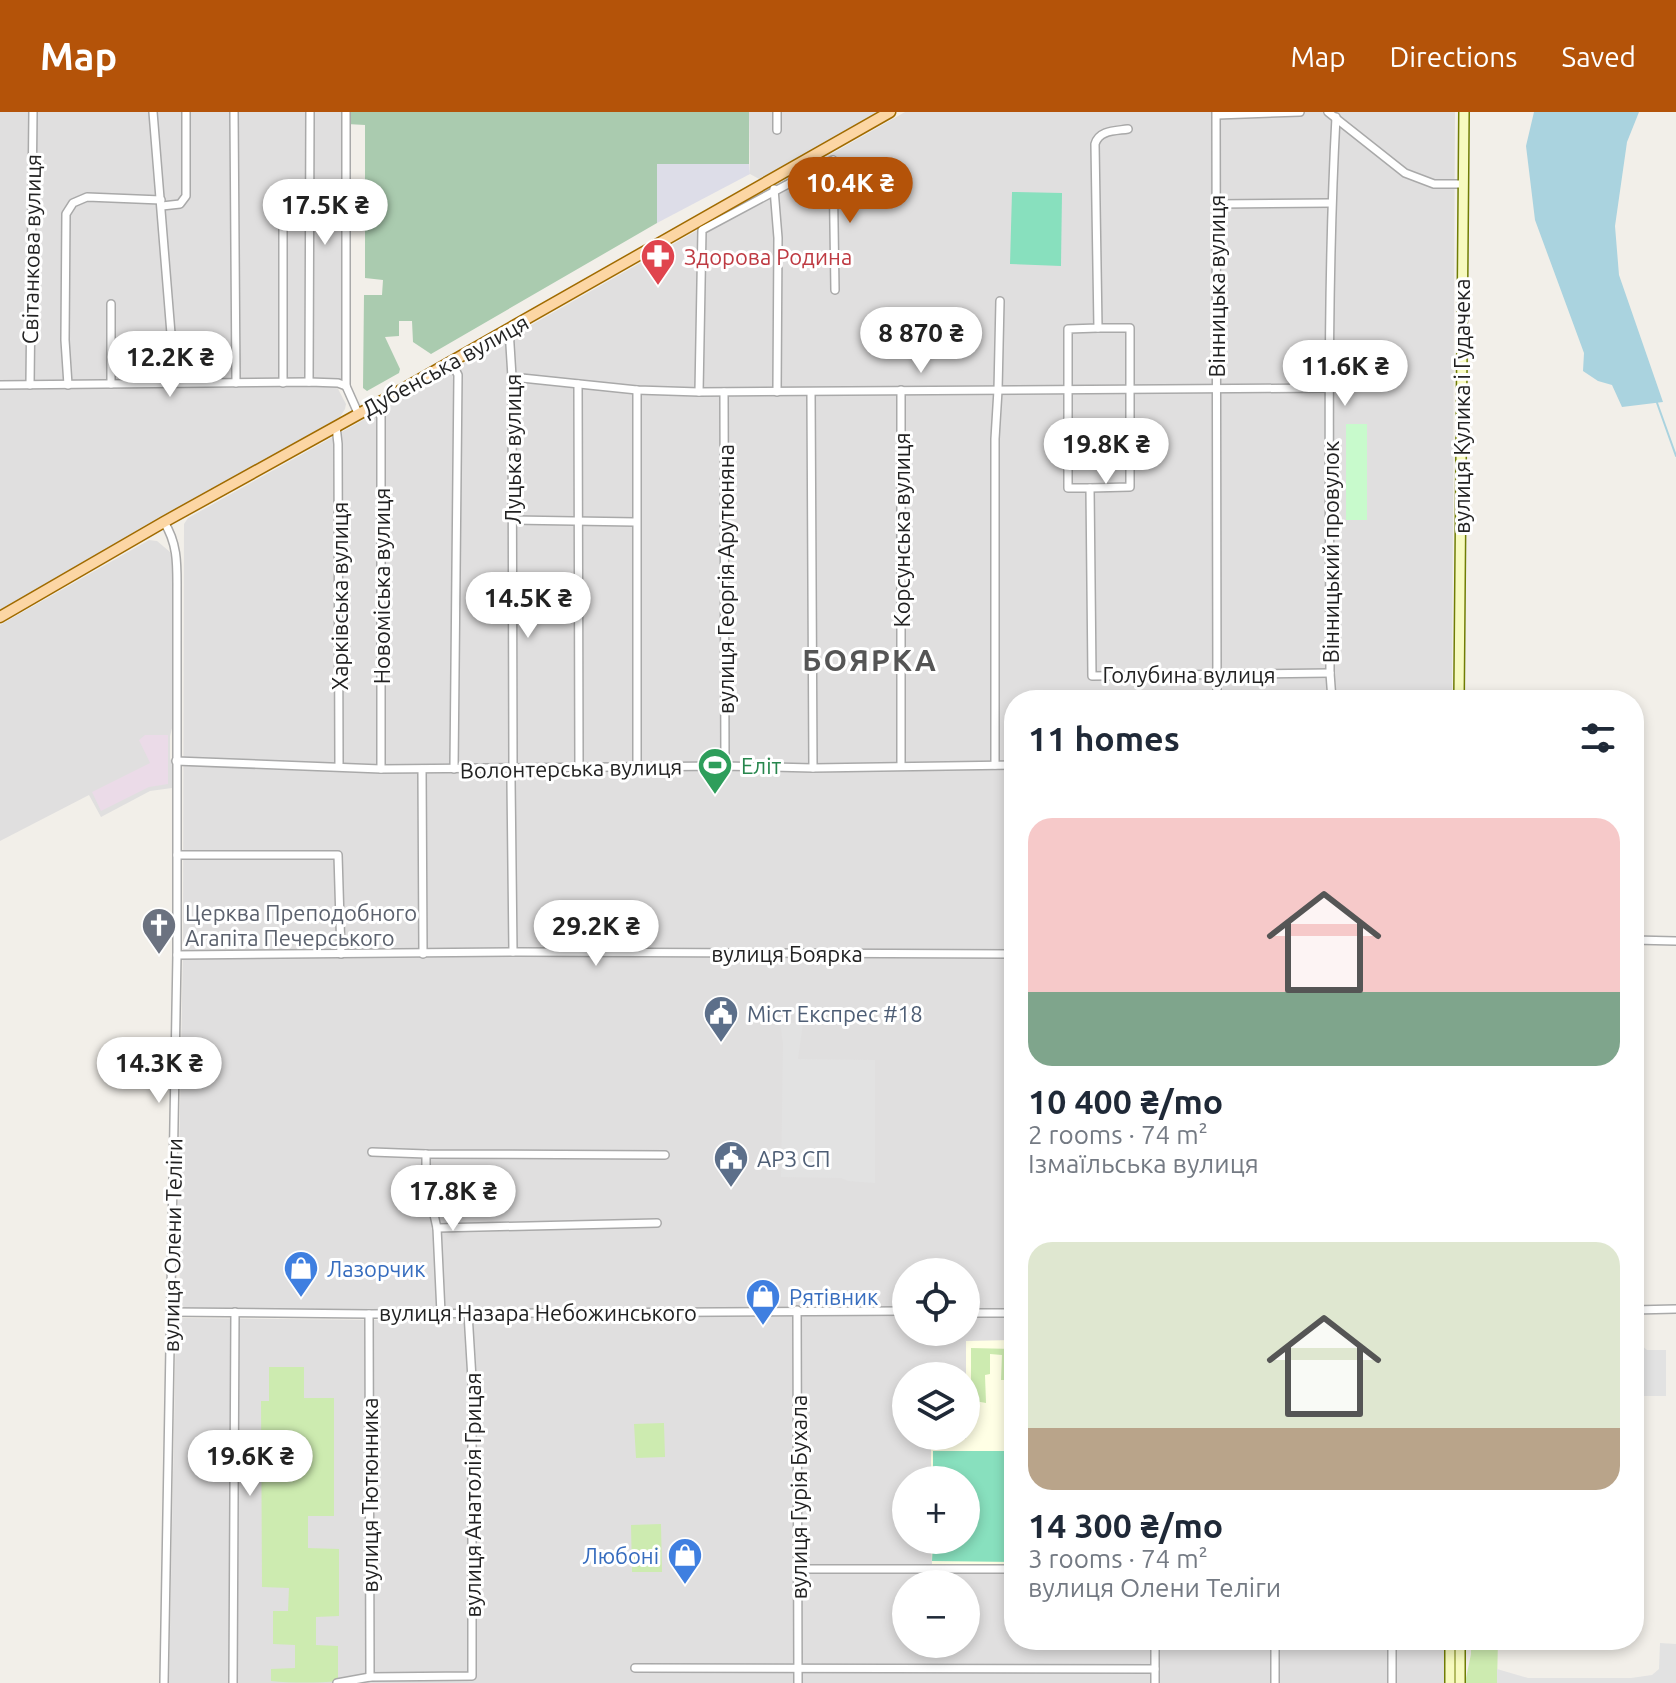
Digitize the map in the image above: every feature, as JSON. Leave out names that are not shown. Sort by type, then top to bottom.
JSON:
[{"type":"main road","name":"Дубенська вулиця","points":[[0,617],[451,361],[774,185],[890,112]]},
{"type":"main road","name":"вулиця Кулика і Гудачека","points":[[1459,690],[1464,112]]},
{"type":"main road","points":[[1450,1650],[1450,1683]]},
{"type":"main road","points":[[1460,1650],[1460,1683]]},
{"type":"street","name":"Світанкова вулиця","points":[[30,385],[33,112]]},
{"type":"street","points":[[153,112],[175,383]]},
{"type":"street","points":[[68,385],[65,340],[66,214],[69,207],[87,197],[180,204],[186,196],[187,183],[186,112]]},
{"type":"street","points":[[234,112],[236,383]]},
{"type":"street","points":[[309,382],[310,112]]},
{"type":"street","points":[[346,112],[346,386],[358,413]]},
{"type":"street","points":[[777,112],[777,130]]},
{"type":"street","points":[[1216,113],[1300,112]]},
{"type":"street","name":"Вінницька вулиця","points":[[1216,113],[1217,690]]},
{"type":"street","points":[[1332,114],[1405,173],[1434,184],[1463,184]]},
{"type":"street","name":"Вінницький провулок","points":[[1331,690],[1332,114]]},
{"type":"street","points":[[1098,328],[1095,144],[1102,133],[1128,129]]},
{"type":"street","points":[[699,392],[702,230],[774,185],[833,160],[835,290]]},
{"type":"street","points":[[774,185],[778,238],[777,392]]},
{"type":"street","points":[[1217,204],[1331,203]]},
{"type":"street","points":[[283,213],[283,383]]},
{"type":"street","points":[[995,765],[995,439],[1000,301]]},
{"type":"street","points":[[111,304],[111,384]]},
{"type":"street","points":[[1130,328],[1130,487],[1068,488],[1068,389],[1068,329],[1130,328]]},
{"type":"street","name":"Луцька вулиця","points":[[509,329],[513,520],[513,952]]},
{"type":"street","points":[[451,361],[458,375],[454,769]]},
{"type":"street","points":[[512,377],[637,390],[699,392],[1330,388]]},
{"type":"street","points":[[0,385],[309,382],[346,386]]},
{"type":"street","points":[[578,384],[579,767]]},
{"type":"street","points":[[637,390],[637,767]]},
{"type":"street","name":"Корсунська вулиця","points":[[901,390],[901,766]]},
{"type":"street","name":"вулиця Георгія Арутюняна","points":[[724,392],[725,766]]},
{"type":"street","points":[[811,392],[813,768]]},
{"type":"street","name":"Новоміська вулиця","points":[[375,405],[381,417],[381,769]]},
{"type":"street","name":"Харківська вулиця","points":[[336,426],[339,766]]},
{"type":"street","name":"Голубина вулиця","points":[[1090,488],[1092,676],[1330,673]]},
{"type":"street","points":[[513,520],[635,522]]},
{"type":"street","name":"вулиця Олени Теліги","points":[[164,522],[173,535],[176,551],[177,855],[164,1683]]},
{"type":"street","name":"Волонтерська вулиця","points":[[176,761],[381,769],[1004,765]]},
{"type":"street","points":[[422,769],[423,954]]},
{"type":"street","points":[[177,855],[338,855],[341,954]]},
{"type":"street","points":[[1644,940],[1676,941]]},
{"type":"street","name":"вулиця Боярка","points":[[177,955],[513,952],[1004,954]]},
{"type":"street","points":[[372,1152],[665,1155]]},
{"type":"street","points":[[426,1154],[426,1179],[437,1228],[441,1313]]},
{"type":"street","points":[[437,1228],[657,1223]]},
{"type":"street","points":[[1644,1310],[1676,1309]]},
{"type":"street","name":"вулиця Гурія Бухала","points":[[797,1310],[798,1683]]},
{"type":"street","name":"вулиця Назара Небожинського","points":[[171,1312],[892,1311]]},
{"type":"street","points":[[233,1683],[235,1312]]},
{"type":"street","name":"вулиця Анатолія Грицая","points":[[370,1677],[472,1676],[472,1394],[468,1313]]},
{"type":"street","points":[[980,1313],[1004,1313]]},
{"type":"street","name":"вулиця Тютюнника","points":[[369,1314],[370,1677]]},
{"type":"street","points":[[797,1569],[1004,1569]]},
{"type":"street","points":[[1155,1650],[1155,1683]]},
{"type":"street","points":[[1275,1650],[1275,1683]]},
{"type":"street","points":[[1392,1650],[1392,1683]]},
{"type":"street","points":[[635,1668],[1155,1669]]},
{"type":"street","points":[[337,1683],[370,1677]]},
{"type":"shaded area","points":[[0,112],[344,112],[344,378],[0,382]]},
{"type":"shaded area","points":[[347,112],[749,112],[749,164],[657,164],[657,223],[431,354],[413,342],[412,321],[399,321],[399,336],[385,337],[399,373],[367,391],[363,388],[364,295],[382,295],[383,280],[365,278],[365,125],[347,124]]},
{"type":"shaded area","points":[[749,112],[879,112],[761,180],[750,174]]},
{"type":"shaded area","points":[[905,112],[1455,112],[1452,690],[1004,690],[1004,1309],[980,1308],[980,1258],[892,1258],[892,1307],[331,1311],[185,1308],[181,1305],[178,1213],[183,947],[184,524],[188,518]]},
{"type":"shaded area","points":[[657,164],[749,164],[750,174],[657,223]]},
{"type":"shaded area","points":[[334,386],[346,404],[340,417],[0,610],[0,389]]},
{"type":"shaded area","points":[[149,540],[157,541],[170,552],[173,562],[172,788],[150,791],[101,817],[89,795],[0,841],[0,625]]},
{"type":"shaded area","points":[[145,735],[168,735],[168,784],[149,787],[101,811],[92,792],[150,763],[139,740]]},
{"type":"shaded area","points":[[780,1022],[803,1024],[798,1059],[875,1060],[875,1183],[841,1178],[781,1177],[783,1044]]},
{"type":"shaded area","points":[[892,1315],[892,1346],[980,1346],[980,1317],[1004,1318],[1004,1650],[1446,1650],[1446,1683],[169,1683],[176,1323],[181,1318],[380,1320]]},
{"type":"shaded area","points":[[1004,1340],[1004,1564],[932,1564],[932,1554],[980,1554],[980,1466],[931,1466],[931,1450],[980,1450],[980,1362],[966,1362],[966,1346],[980,1346],[980,1341]]},
{"type":"shaded area","points":[[1644,1348],[1666,1350],[1666,1396],[1644,1396]]},
{"type":"shaded area","points":[[1660,1643],[1676,1644],[1676,1683],[1497,1683],[1497,1669],[1528,1678],[1631,1678],[1652,1675],[1659,1669]]},
{"type":"green space","points":[[1012,192],[1062,193],[1061,266],[1010,264]]},
{"type":"green space","points":[[1346,424],[1367,424],[1367,520],[1346,520]]},
{"type":"green space","points":[[971,1348],[1004,1349],[1004,1380],[1001,1380],[1002,1355],[990,1354],[990,1374],[985,1375],[986,1403],[980,1402],[980,1362],[971,1362]]},
{"type":"green space","points":[[269,1367],[304,1367],[304,1398],[334,1398],[334,1516],[308,1516],[308,1548],[339,1549],[339,1616],[316,1617],[316,1645],[338,1646],[338,1681],[271,1681],[271,1669],[295,1668],[295,1645],[273,1644],[273,1611],[288,1611],[289,1588],[262,1587],[261,1401],[269,1401]]},
{"type":"green space","points":[[664,1423],[665,1457],[636,1458],[634,1424]]},
{"type":"green space","points":[[933,1451],[1004,1451],[1004,1562],[932,1561],[932,1554],[980,1554],[980,1466],[933,1466]]},
{"type":"green space","points":[[661,1524],[662,1572],[632,1572],[631,1525]]},
{"type":"green space","points":[[1471,1650],[1498,1650],[1497,1683],[1465,1683]]},
{"type":"water","points":[[1534,112],[1639,112],[1627,142],[1615,226],[1619,275],[1663,402],[1622,407],[1612,385],[1598,381],[1583,371],[1584,353],[1535,220],[1526,146]]},
{"type":"waterway","points":[[1656,400],[1676,456]]},
{"type":"place","name":"Здорова Родина","points":[[658,287]]},
{"type":"place","name":"Еліт","points":[[715,796]]},
{"type":"place","name":"Церква Преподобного Агапіта Печерського","points":[[159,956]]},
{"type":"place","name":"Міст Експрес #18","points":[[721,1044]]},
{"type":"place","name":"АРЗ СП","points":[[731,1189]]},
{"type":"place","name":"Лазорчик","points":[[301,1299]]},
{"type":"place","name":"Рятівник","points":[[763,1327]]},
{"type":"place","name":"Любоні","points":[[685,1586]]},
{"type":"district","name":"БОЯРКА","points":[[870,660]]}]
